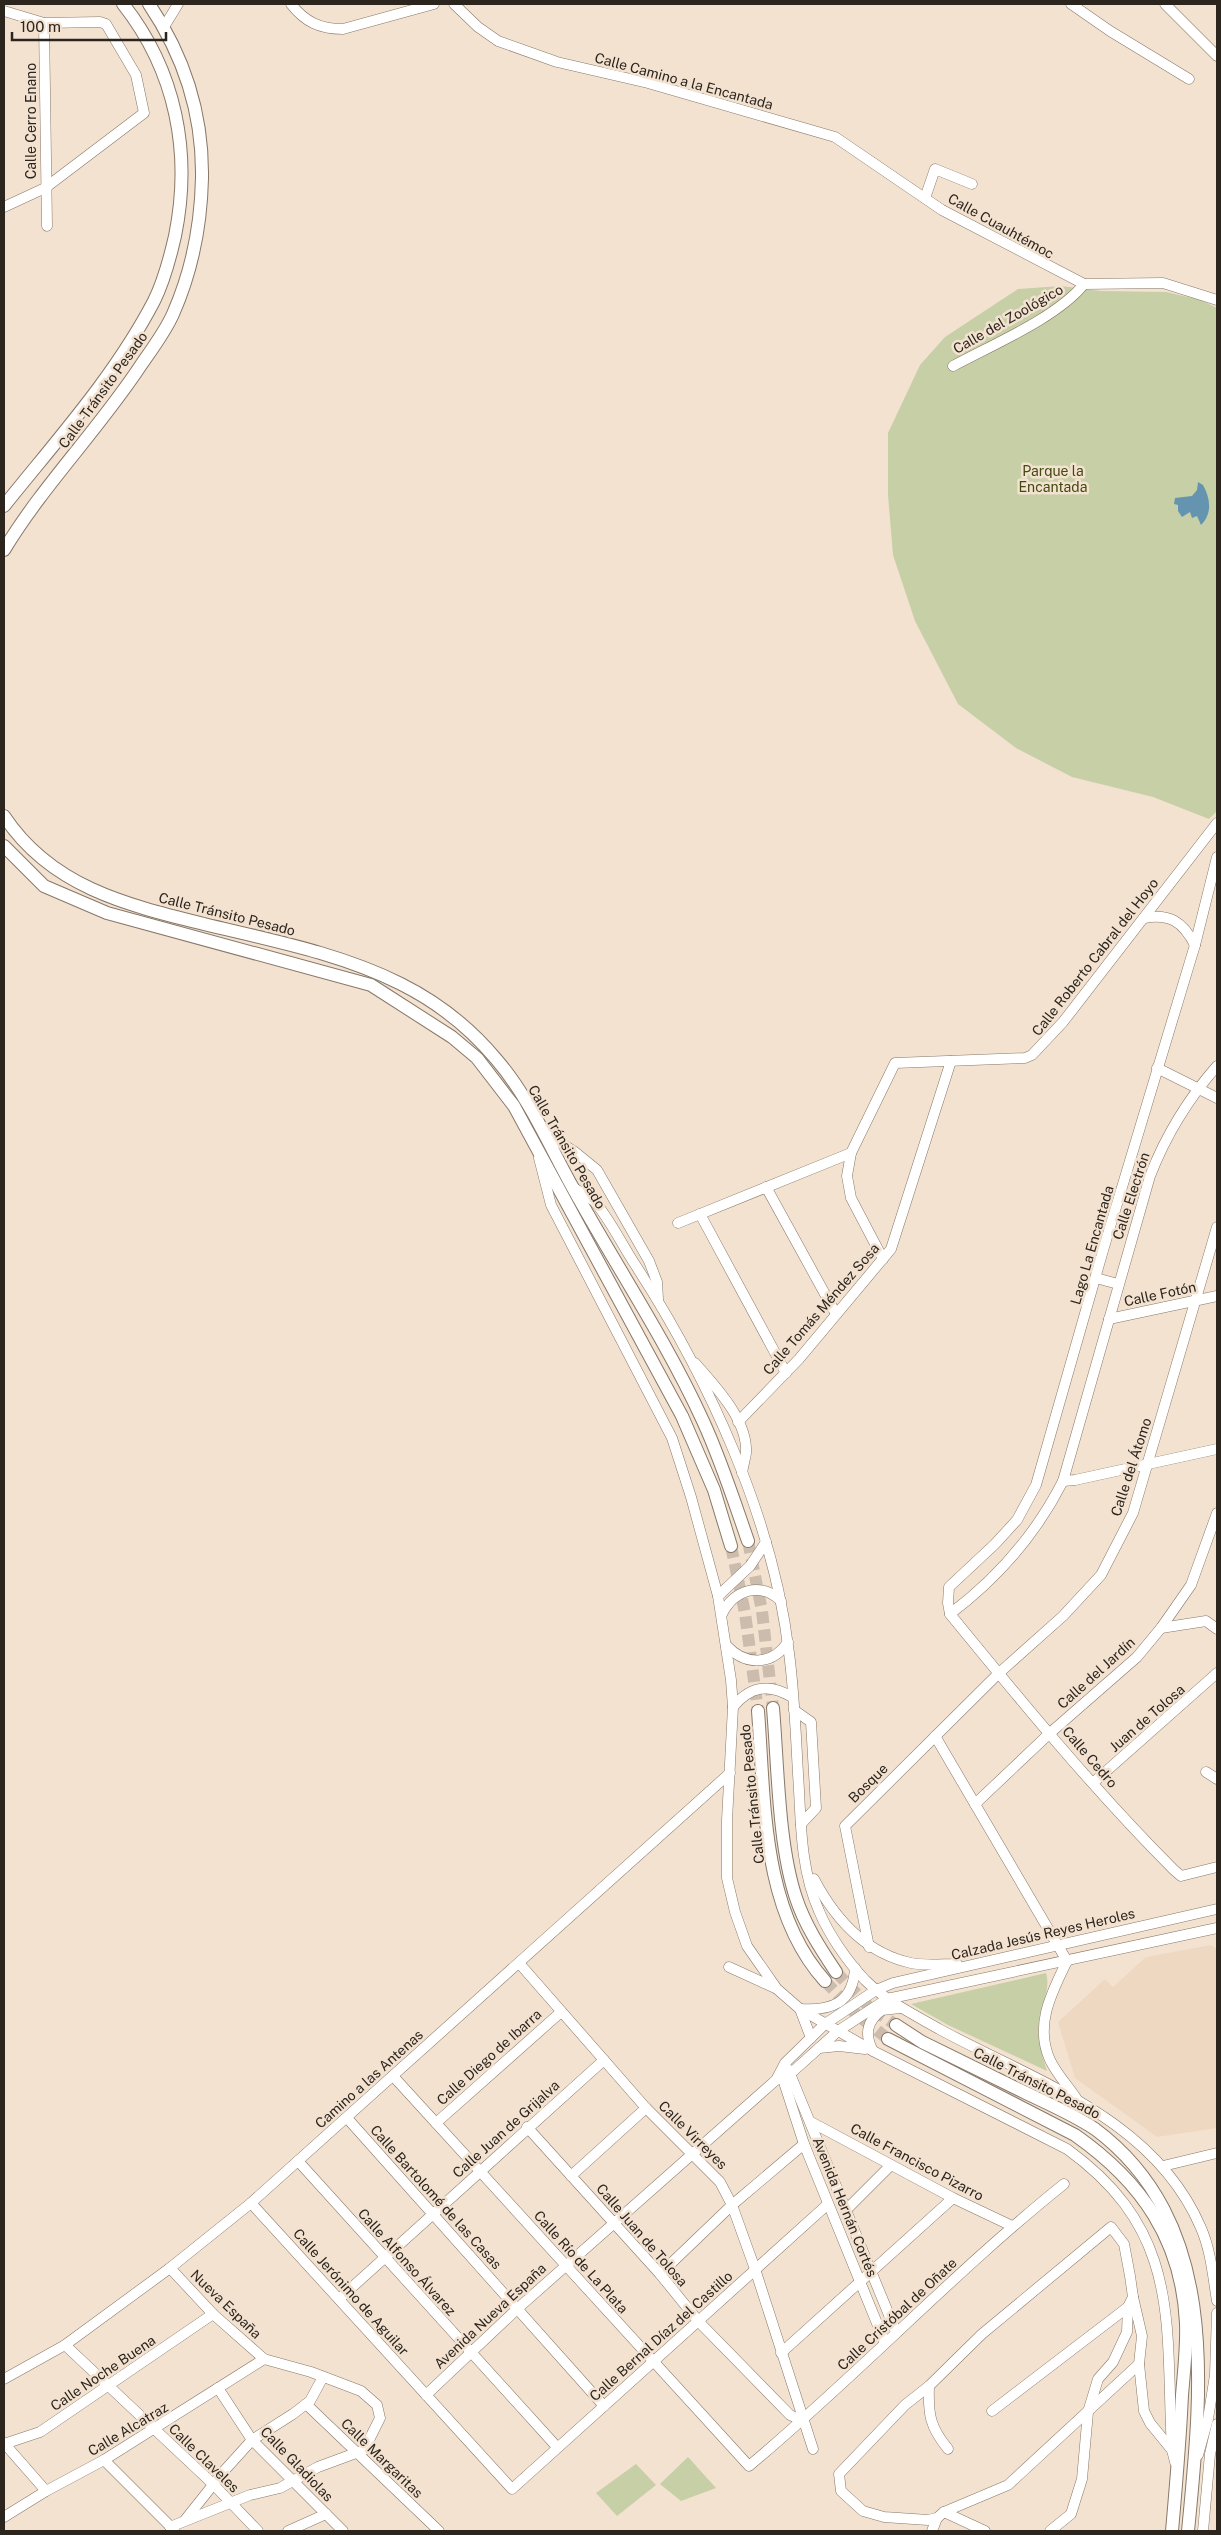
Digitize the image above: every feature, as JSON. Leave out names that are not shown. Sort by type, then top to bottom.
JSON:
[{"type":"main road","name":"Calle Tránsito Pesado","points":[[4,506],[126,348],[155,299],[172,249],[181,201],[183,173],[182,149],[176,112],[164,73],[155,53],[123,4]]},
{"type":"main road","name":"Calle Tránsito Pesado","points":[[4,550],[27,515],[116,402],[159,339],[172,315],[190,267],[201,197],[201,156],[198,128],[190,87],[180,59],[164,27],[149,4]]},
{"type":"main road","name":"Calle Tránsito Pesado","points":[[4,816],[18,834],[44,859],[73,879],[108,897],[152,912],[341,959],[374,971],[417,993],[448,1014],[483,1044],[499,1062],[546,1134],[572,1187],[640,1302],[703,1421],[730,1487],[748,1541]]},
{"type":"main road","name":"Calle Tránsito Pesado","points":[[4,846],[44,886],[107,913],[371,985],[452,1037],[477,1058],[514,1106],[682,1416],[714,1490],[731,1546]]},
{"type":"main road","name":"Calle Tránsito Pesado","points":[[773,1708],[787,1857],[796,1897],[815,1940],[836,1972]]},
{"type":"main road","name":"Calle Tránsito Pesado","points":[[758,1711],[768,1832],[783,1908],[800,1945],[825,1982]]},
{"type":"main road","name":"Calle Tránsito Pesado","points":[[896,2025],[922,2042],[1070,2114],[1094,2129],[1127,2154],[1160,2192],[1185,2238],[1200,2294],[1204,2364],[1197,2461],[1188,2531]]},
{"type":"main road","name":"Calle Tránsito Pesado","points":[[888,2039],[1075,2135],[1112,2163],[1147,2202],[1165,2234],[1172,2252],[1184,2309],[1184,2366],[1172,2531]]},
{"type":"street","points":[[164,27],[178,4]]},
{"type":"street","points":[[291,4],[302,17],[328,29],[343,29],[434,4]]},
{"type":"street","name":"Calle Camino a la Encantada","points":[[454,4],[478,27],[498,40],[557,62],[648,84],[835,137],[908,186]]},
{"type":"street","points":[[1071,4],[1189,79]]},
{"type":"street","points":[[1165,4],[1217,56]]},
{"type":"street","points":[[4,10],[44,23],[100,22],[106,24],[136,75],[144,113],[45,188],[4,207]]},
{"type":"street","name":"Calle Cerro Enano","points":[[44,23],[47,226]]},
{"type":"street","points":[[925,198],[935,169],[972,184]]},
{"type":"street","name":"Calle Cuauhtémoc","points":[[908,186],[942,210],[1084,284]]},
{"type":"street","points":[[1084,284],[1163,283],[1217,300]]},
{"type":"street","name":"Calle del Zoológico","points":[[954,366],[1058,309],[1075,296],[1084,284]]},
{"type":"street","name":"Calle Roberto Cabral del Hoyo","points":[[851,1153],[895,1063],[1025,1058],[1032,1055],[1063,1022],[1217,823]]},
{"type":"street","name":"Lago La Encantada","points":[[950,1614],[948,1603],[950,1587],[1017,1520],[1036,1485],[1157,1068],[1195,945],[1217,857]]},
{"type":"street","points":[[1144,918],[1163,916],[1175,919],[1188,931],[1195,945]]},
{"type":"street","name":"Calle Tomás Méndez Sosa","points":[[738,1422],[786,1373],[891,1249],[952,1061]]},
{"type":"street","name":"Calle Electrón","points":[[950,1614],[992,1578],[1026,1540],[1047,1512],[1063,1481],[1144,1193],[1160,1149],[1180,1113],[1217,1066]]},
{"type":"street","points":[[1157,1068],[1217,1098]]},
{"type":"street","points":[[546,1134],[575,1152],[597,1170],[650,1261],[657,1282],[658,1300]]},
{"type":"street","points":[[537,1150],[551,1205],[672,1438],[691,1497],[718,1596],[722,1614],[733,1707],[727,1820],[728,1878],[735,1912],[747,1946],[777,1989],[800,2009],[873,2051],[1067,2149],[1092,2167],[1113,2188],[1130,2210],[1152,2255],[1164,2294],[1167,2312],[1172,2450],[1177,2471]]},
{"type":"street","points":[[678,1223],[851,1153]]},
{"type":"street","points":[[851,1153],[847,1176],[851,1198],[883,1259]]},
{"type":"street","points":[[572,1187],[593,1200],[658,1300],[708,1397],[756,1508],[781,1601],[788,1642],[794,1710],[800,1824],[806,1864],[819,1912],[855,1968],[887,1999],[1076,2099],[1123,2129],[1163,2166],[1183,2195],[1202,2230],[1212,2265],[1217,2302]]},
{"type":"street","points":[[766,1187],[836,1314]]},
{"type":"street","points":[[700,1214],[786,1373]]},
{"type":"street","name":"Calle del Átomo","points":[[998,1673],[1063,1616],[1101,1575],[1133,1512],[1217,1227]]},
{"type":"street","points":[[1096,1278],[1118,1284]]},
{"type":"street","name":"Calle Fotón","points":[[1109,1319],[1217,1296]]},
{"type":"street","points":[[683,1349],[715,1386],[738,1422],[746,1453],[742,1474]]},
{"type":"street","points":[[1063,1481],[1217,1449]]},
{"type":"street","name":"Calle del Jardín","points":[[975,1804],[1050,1733],[1137,1657],[1192,1585],[1217,1513]]},
{"type":"street","points":[[718,1596],[750,1566],[766,1542]]},
{"type":"street","points":[[722,1614],[734,1597],[748,1590],[763,1590],[773,1594],[781,1601]]},
{"type":"street","name":"Calle Cedro","points":[[950,1614],[1050,1733],[1174,1870],[1181,1876],[1217,1867]]},
{"type":"street","points":[[1161,1628],[1217,1619]]},
{"type":"street","points":[[1206,1622],[1217,1629]]},
{"type":"street","points":[[726,1645],[738,1656],[753,1661],[774,1656],[788,1642]]},
{"type":"street","name":"Bosque","points":[[869,1947],[845,1826],[998,1673]]},
{"type":"street","name":"Juan de Tolosa","points":[[1094,1782],[1217,1673]]},
{"type":"street","points":[[733,1707],[741,1697],[760,1688],[780,1690],[792,1697]]},
{"type":"street","points":[[794,1710],[811,1722],[816,1808],[800,1824]]},
{"type":"street","points":[[935,1736],[1067,1961]]},
{"type":"street","points":[[1206,1772],[1217,1779]]},
{"type":"street","name":"Camino a las Antenas","points":[[4,2379],[65,2345],[170,2268],[251,2203],[730,1773]]},
{"type":"street","points":[[806,1864],[829,1906],[857,1938],[869,1947],[912,1964],[973,1964]]},
{"type":"street","name":"Calzada Jesús Reyes Heroles","points":[[783,2073],[811,2038],[825,2024],[876,1990],[892,1983],[1217,1909]]},
{"type":"street","points":[[783,2073],[819,2048],[838,2031],[887,1999],[1217,1928]]},
{"type":"street","points":[[1067,1961],[1050,1997],[1044,2017],[1044,2039],[1050,2060],[1076,2099]]},
{"type":"street","name":"Calle Virreyes","points":[[518,1963],[646,2108],[720,2182],[732,2205],[755,2269],[813,2449]]},
{"type":"street","points":[[729,1967],[777,1989]]},
{"type":"street","points":[[800,2009],[828,2008],[840,2002],[851,1987],[855,1968]]},
{"type":"street","points":[[873,2051],[867,2033],[874,2015],[882,2010],[901,2008]]},
{"type":"street","points":[[800,2009],[811,2038]]},
{"type":"street","name":"Calle Diego de Ibarra","points":[[436,2123],[561,2012]]},
{"type":"street","points":[[819,2048],[854,2047],[873,2051]]},
{"type":"street","name":"Calle Juan de Grijalva","points":[[339,2299],[481,2172],[527,2127],[604,2060]]},
{"type":"street","name":"Avenida Hernán Cortés","points":[[783,2073],[811,2122],[896,2332]]},
{"type":"street","name":"Avenida Hernán Cortés","points":[[783,2073],[804,2144],[885,2343]]},
{"type":"street","name":"Avenida Nueva España","points":[[426,2395],[517,2308],[783,2073]]},
{"type":"street","name":"Calle Río de La Plata","points":[[393,2076],[750,2466]]},
{"type":"street","points":[[571,2176],[646,2108]]},
{"type":"street","name":"Calle Bartolomé de las Casas","points":[[347,2118],[604,2406]]},
{"type":"street","name":"Calle Francisco Pizarro","points":[[811,2122],[953,2198],[1012,2226]]},
{"type":"street","name":"Calle Juan de Tolosa","points":[[527,2127],[660,2274],[699,2322],[790,2415],[803,2421]]},
{"type":"street","points":[[660,2274],[732,2205],[804,2144]]},
{"type":"street","points":[[1163,2166],[1217,2153]]},
{"type":"street","name":"Calle Alfonso Álvarez","points":[[298,2162],[557,2447]]},
{"type":"street","points":[[846,2210],[891,2164]]},
{"type":"street","name":"Calle Cristóbal de Oñate","points":[[750,2466],[803,2421],[896,2332],[1012,2226],[1064,2184]]},
{"type":"street","points":[[781,2353],[953,2198]]},
{"type":"street","name":"Calle Jerónimo de Aguilar","points":[[251,2203],[512,2489]]},
{"type":"street","name":"Calle Bernal Díaz del Castillo","points":[[512,2489],[828,2204]]},
{"type":"street","points":[[1139,2364],[1008,2485],[940,2515],[928,2520],[884,2517],[863,2511],[841,2491],[839,2474],[905,2404],[929,2386],[982,2334],[1111,2227],[1124,2244],[1142,2336],[1139,2364],[1144,2411],[1150,2423],[1172,2450]]},
{"type":"street","name":"Nueva España","points":[[170,2268],[214,2314],[264,2360]]},
{"type":"street","points":[[992,2411],[1128,2307],[1133,2297]]},
{"type":"street","points":[[1050,2531],[1071,2514],[1082,2478],[1088,2412],[1098,2379],[1113,2362],[1128,2332],[1128,2307]]},
{"type":"street","points":[[1197,2461],[1208,2419],[1215,2375],[1217,2313]]},
{"type":"street","name":"Calle Noche Buena","points":[[4,2443],[40,2432],[214,2314]]},
{"type":"street","name":"Calle Claveles","points":[[65,2345],[213,2484],[258,2531]]},
{"type":"street","points":[[104,2460],[173,2529],[184,2521],[250,2495],[280,2488],[318,2467],[364,2450],[380,2418],[377,2405],[361,2391],[323,2377],[264,2360]]},
{"type":"street","name":"Calle Alcatraz","points":[[4,2517],[46,2490],[104,2460],[155,2430],[264,2360]]},
{"type":"street","points":[[184,2521],[213,2484],[252,2440],[306,2404],[323,2377]]},
{"type":"street","points":[[929,2386],[928,2408],[935,2433],[948,2449]]},
{"type":"street","name":"Calle Gladiolas","points":[[218,2388],[252,2440],[343,2531]]},
{"type":"street","name":"Calle Margaritas","points":[[306,2404],[439,2531]]},
{"type":"street","points":[[1203,2531],[1217,2424]]},
{"type":"street","points":[[4,2443],[46,2490]]},
{"type":"street","points":[[288,2531],[326,2514]]},
{"type":"street","points":[[932,2531],[940,2515]]},
{"type":"street","points":[[940,2515],[985,2531]]},
{"type":"shaded area","points":[[1211,1945],[1217,1949],[1217,2128],[1157,2137],[1075,2078],[1058,2022],[1105,1979],[1113,1987],[1146,1957]]},
{"type":"green space","name":"Parque la Encantada","points":[[1061,286],[1101,291],[1166,292],[1201,300],[1217,308],[1217,811],[1209,819],[1153,797],[1072,777],[1016,748],[958,704],[915,621],[893,555],[888,495],[888,433],[920,365],[945,337],[1018,289]]},
{"type":"green space","points":[[1046,1973],[1047,1991],[1040,2015],[1039,2035],[1040,2047],[1047,2071],[948,2025],[911,2004]]},
{"type":"green space","points":[[688,2457],[716,2488],[681,2501],[660,2484]]},
{"type":"green space","points":[[636,2464],[656,2485],[617,2516],[596,2493]]},
{"type":"water","points":[[1198,482],[1203,485],[1209,500],[1209,510],[1201,525],[1197,516],[1192,518],[1190,512],[1182,517],[1178,511],[1178,505],[1174,504],[1175,498],[1192,496],[1197,490]]},
{"type":"tunnel","points":[[748,1541],[762,1611],[773,1708]]},
{"type":"tunnel","points":[[731,1546],[745,1613],[758,1711]]},
{"type":"tunnel","points":[[836,1972],[868,2006],[896,2025]]},
{"type":"tunnel","points":[[825,1981],[854,2012],[888,2039]]}]
